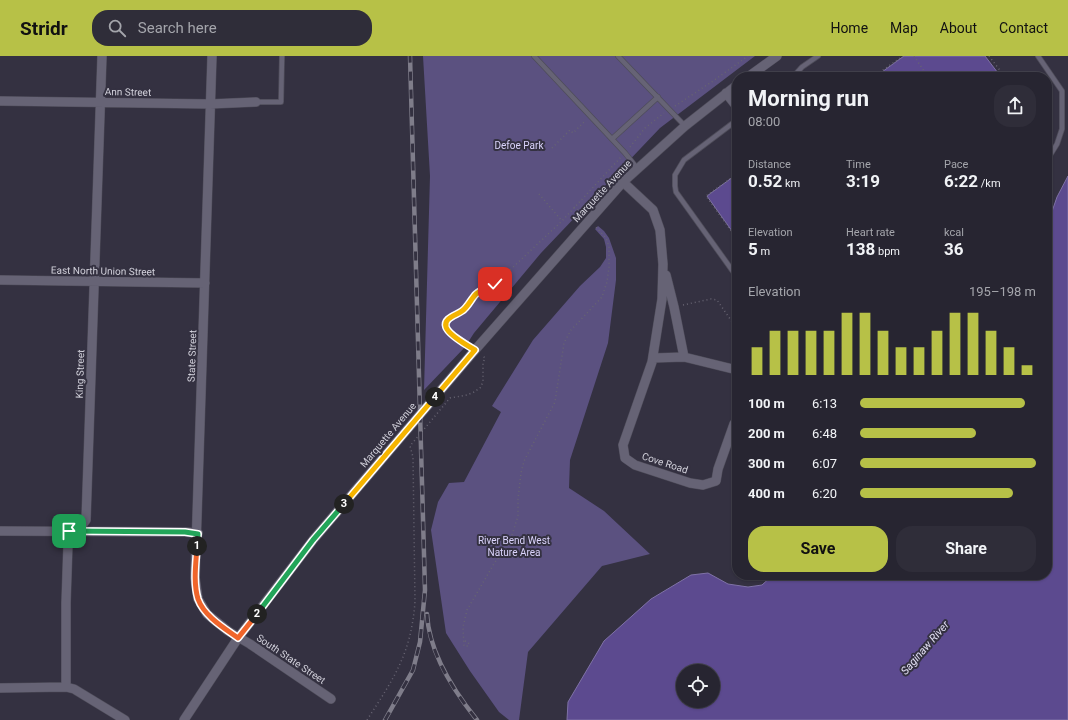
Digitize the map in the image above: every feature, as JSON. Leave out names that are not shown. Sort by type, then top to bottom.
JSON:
[{"type":"street","name":"King Street","points":[[66,687],[68,544],[86,520],[102,56]]},
{"type":"street","name":"State Street","points":[[212,56],[198,534],[195,578],[198,599],[207,614],[238,638]]},
{"type":"street","points":[[755,72],[777,56]]},
{"type":"street","name":"Marquette Avenue","points":[[184,720],[238,638],[313,540],[475,350],[623,182],[685,126],[732,89]]},
{"type":"street","points":[[726,93],[732,101]]},
{"type":"street","name":"Ann Street","points":[[0,102],[210,104],[256,102]]},
{"type":"street","name":"Cove Road","points":[[623,182],[653,210],[660,230],[663,264],[662,299],[652,358],[623,445],[625,458],[635,466],[690,483],[703,485],[716,481],[718,469],[732,430]]},
{"type":"street","name":"Cove Road","points":[[663,264],[674,307],[684,357]]},
{"type":"street","name":"East North Union Street","points":[[0,280],[205,283]]},
{"type":"street","points":[[652,358],[684,357],[732,369]]},
{"type":"street","points":[[0,531],[185,532],[198,534]]},
{"type":"street","name":"South State Street","points":[[238,638],[331,698]]},
{"type":"street","points":[[0,688],[66,687],[74,689],[125,720]]},
{"type":"lane","points":[[256,102],[281,102],[282,56]]},
{"type":"lane","points":[[534,56],[638,168]]},
{"type":"lane","points":[[618,56],[685,126]]},
{"type":"lane","points":[[798,72],[818,56]]},
{"type":"lane","points":[[1038,56],[1049,72]]},
{"type":"lane","points":[[1052,76],[1062,91],[1062,129],[1057,144],[1052,152]]},
{"type":"lane","points":[[612,139],[658,97]]},
{"type":"lane","points":[[732,124],[684,160],[675,175],[675,186],[676,192],[732,270]]},
{"type":"path","points":[[367,720],[396,674],[409,643],[414,623],[413,457],[410,446],[450,398],[467,395],[474,392],[480,388],[483,382],[483,363],[485,358],[449,331],[446,326],[446,322],[449,318],[463,310],[477,294],[485,288],[495,284],[562,220],[625,153],[645,128],[670,109],[748,56]]},
{"type":"path","points":[[880,72],[903,56]]},
{"type":"path","points":[[914,56],[925,72]]},
{"type":"path","points":[[989,56],[1001,72]]},
{"type":"path","points":[[552,148],[570,130],[573,132],[590,116]]},
{"type":"path","points":[[732,178],[706,196],[732,232]]},
{"type":"path","points":[[539,194],[562,220]]},
{"type":"path","points":[[465,641],[463,627],[467,610],[495,562],[506,549],[513,532],[518,516],[518,499],[524,461],[555,402],[564,343],[571,330],[602,297],[607,282],[610,268],[609,246],[606,238],[574,207]]},
{"type":"path","points":[[674,307],[711,298],[718,300],[732,321]]},
{"type":"green space","name":"Defoe Park","points":[[423,56],[755,56],[660,128],[541,253],[474,333],[465,347],[424,390],[430,176]]},
{"type":"green space","name":"River Bend West Nature Area","points":[[598,226],[609,238],[616,258],[616,280],[608,343],[570,460],[569,488],[604,511],[650,554],[602,566],[528,652],[519,720],[509,720],[499,712],[470,671],[446,633],[431,530],[438,502],[449,483],[464,482],[501,412],[492,406],[533,340],[580,286],[600,267],[606,258],[604,239],[595,229]]},
{"type":"water","points":[[904,56],[985,56],[997,72],[882,72]]},
{"type":"water","name":"Saginaw River","points":[[1068,176],[1068,720],[567,720],[568,702],[604,641],[651,599],[691,575],[708,573],[728,584],[748,587],[762,585],[768,580],[1052,580],[1052,212],[1057,197]]},
{"type":"water","points":[[732,178],[732,231],[707,196]]},
{"type":"railway","points":[[385,720],[413,670],[420,642],[425,590],[410,56]]},
{"type":"railway","points":[[427,614],[432,643],[437,657],[451,684],[477,720]]},
{"type":"route","points":[[69,531],[185,532],[198,534],[195,578],[198,599],[207,614],[238,638],[313,540],[475,350],[449,331],[446,326],[446,322],[449,318],[463,310],[477,294],[485,288],[495,284]]}]
